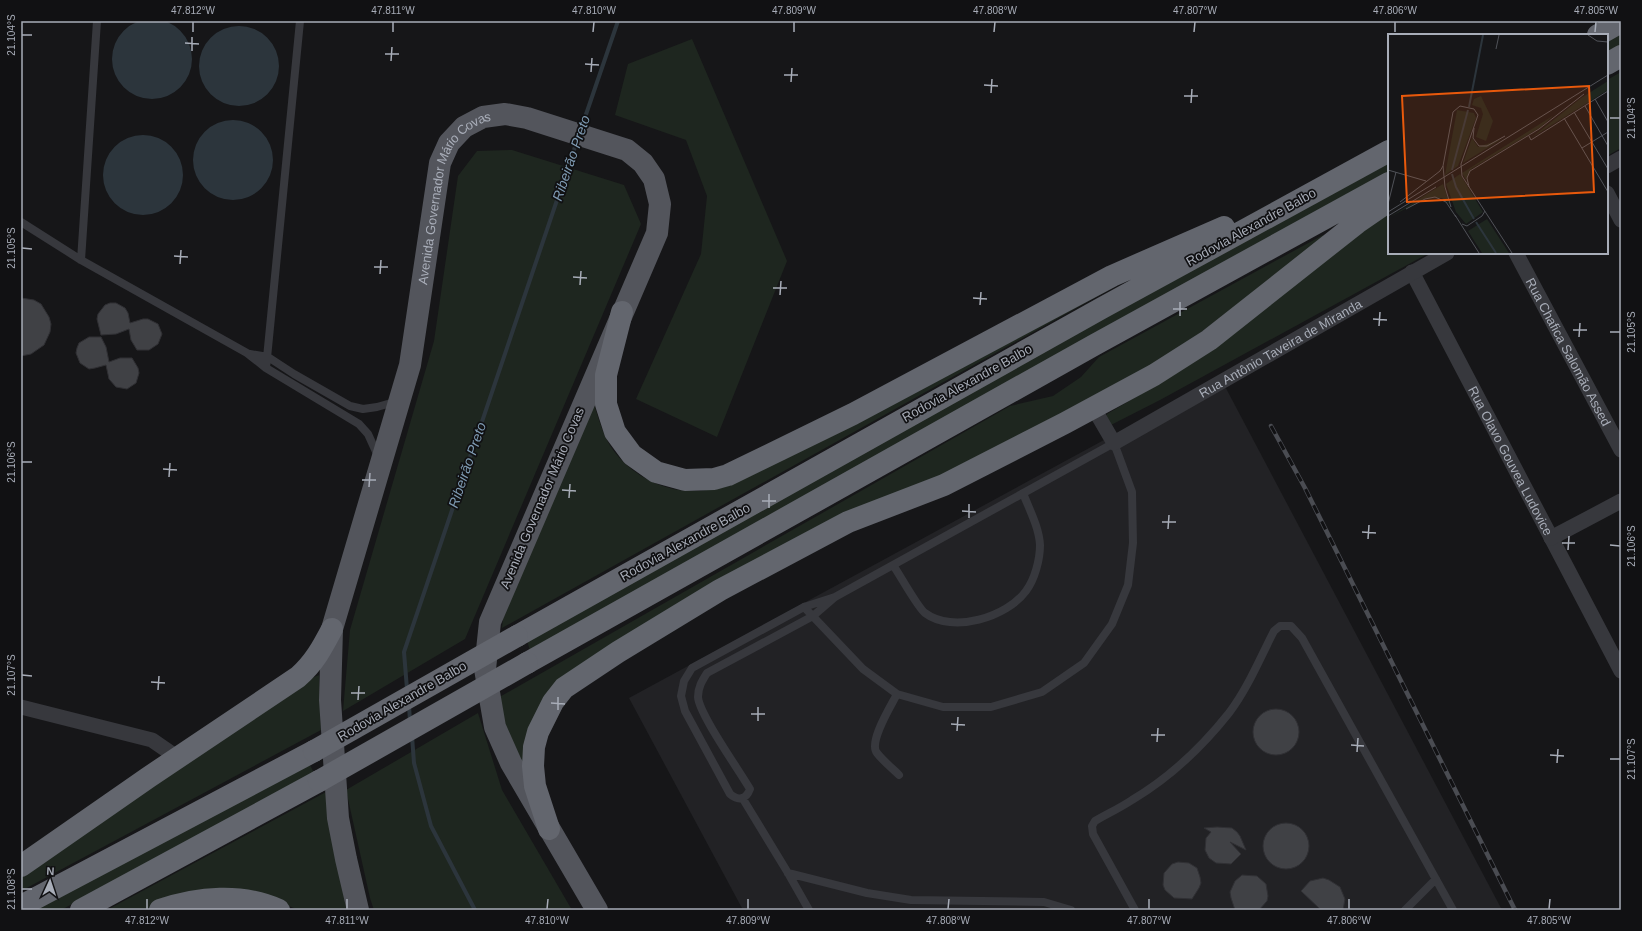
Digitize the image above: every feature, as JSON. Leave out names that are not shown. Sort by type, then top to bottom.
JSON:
[{"type":"highway","points":[[1600,34],[1621,22]]},
{"type":"highway","points":[[1608,63],[1621,56]]},
{"type":"highway","name":"Rodovia Alexandre Balbo","points":[[21,906],[314,751],[1095,312],[1388,152]]},
{"type":"highway","points":[[622,312],[606,375],[606,404],[615,432],[632,455],[656,472],[685,480],[714,479],[728,475],[853,414],[1112,276],[1350,173]]},
{"type":"highway","points":[[81,910],[319,781],[1096,344],[1388,184]]},
{"type":"highway","points":[[548,829],[535,786],[533,766],[534,747],[538,732],[553,702],[564,688],[618,652],[720,590],[848,522],[944,484],[1154,375],[1209,340],[1357,223],[1388,202]]},
{"type":"highway","points":[[21,866],[298,678],[310,667],[319,655],[332,629]]},
{"type":"highway","points":[[160,910],[177,904],[222,898],[250,901],[279,910]]},
{"type":"main road","name":"Avenida Governador Mário Covas","points":[[358,910],[338,818],[330,700],[332,629],[410,365],[440,163],[449,143],[464,127],[484,117],[505,114],[527,118],[627,150],[643,162],[654,179],[660,204],[656,233],[490,622],[485,669],[495,727],[510,763],[597,910]]},
{"type":"street","points":[[1608,165],[1621,158]]},
{"type":"street","points":[[1608,194],[1621,220]]},
{"type":"street","name":"Rua Antônio Taveira de Miranda","points":[[1114,443],[1445,254]]},
{"type":"street","name":"Rua Chafica Salomão Assed","points":[[1517,254],[1621,450]]},
{"type":"street","name":"Rua Olavo Gouvea Ludovice","points":[[1412,272],[1621,671]]},
{"type":"street","points":[[1094,407],[1114,443]]},
{"type":"street","points":[[1551,538],[1621,501]]},
{"type":"street","points":[[21,707],[152,740],[178,758]]},
{"type":"lane","points":[[81,260],[97,21]]},
{"type":"lane","points":[[266,368],[300,21]]},
{"type":"lane","points":[[21,222],[81,260],[247,353],[266,368],[359,424],[368,434],[381,462]]},
{"type":"lane","points":[[247,353],[268,358],[350,406],[363,409],[377,407],[400,400]]},
{"type":"lane","points":[[804,607],[813,616],[863,669],[897,694],[943,707],[991,707],[1042,692],[1084,663],[1112,624],[1128,585],[1133,543],[1132,492],[1114,443],[835,597],[804,607],[692,668],[684,681],[681,696],[685,711],[730,794],[735,798],[743,799],[748,795],[750,789],[703,712],[698,698],[700,684],[707,674],[813,616],[835,597]]},
{"type":"lane","points":[[893,565],[924,612],[934,618],[966,623],[1002,610],[1016,602],[1026,591],[1034,577],[1040,545],[1038,530],[1023,493]]},
{"type":"lane","points":[[1135,910],[1093,834],[1092,826],[1095,821],[1153,786],[1194,753],[1229,712],[1250,680],[1274,631],[1280,626],[1291,626],[1302,638],[1453,910]]},
{"type":"lane","points":[[897,694],[876,737],[874,747],[877,753],[899,775]]},
{"type":"lane","points":[[743,799],[788,872],[809,910]]},
{"type":"lane","points":[[788,872],[867,893],[911,900],[1044,902],[1071,910]]},
{"type":"lane","points":[[1405,910],[1436,879]]},
{"type":"shaded area","points":[[152,19],[160,20],[174,26],[180,31],[185,37],[191,51],[191,67],[185,81],[180,87],[174,92],[160,98],[152,99],[144,98],[130,92],[124,87],[119,81],[113,67],[112,59],[113,51],[119,37],[124,31],[130,26],[144,20]]},
{"type":"shaded area","points":[[239,26],[254,29],[267,38],[276,51],[279,66],[276,81],[267,94],[254,103],[239,106],[224,103],[211,94],[202,81],[199,66],[202,51],[211,38],[224,29]]},
{"type":"shaded area","points":[[1621,30],[1621,46],[1608,53],[1608,37]]},
{"type":"shaded area","points":[[692,39],[787,261],[717,437],[636,399],[701,254],[707,196],[686,140],[615,115],[628,64]]},
{"type":"shaded area","points":[[1621,72],[1621,148],[1608,155],[1608,79]]},
{"type":"shaded area","points":[[233,120],[248,123],[261,132],[270,145],[273,160],[270,175],[261,188],[248,197],[233,200],[218,197],[205,188],[196,175],[193,160],[196,145],[205,132],[218,123]]},
{"type":"shaded area","points":[[143,135],[158,138],[171,147],[180,160],[183,175],[180,190],[171,203],[158,212],[143,215],[128,212],[115,203],[106,190],[103,175],[106,160],[115,147],[128,138]]},
{"type":"shaded area","points":[[512,150],[624,185],[641,224],[465,639],[343,711],[350,630],[434,341],[458,176],[477,151]]},
{"type":"shaded area","points":[[1388,160],[1388,175],[530,651],[527,640]]},
{"type":"shaded area","points":[[1388,211],[1388,254],[1427,254],[1160,400],[1109,426],[1105,418],[1107,414],[1175,374]]},
{"type":"shaded area","points":[[1323,235],[1324,239],[1171,355],[570,673],[520,770],[496,699],[1010,406],[1053,396],[1081,377],[1099,357]]},
{"type":"shaded area","points":[[1132,277],[502,628],[503,618],[594,405],[603,432],[611,447],[626,465],[646,479],[669,488],[680,490],[700,491],[725,487]]},
{"type":"shaded area","points":[[1220,377],[1502,910],[743,910],[629,698]]},
{"type":"shaded area","points":[[319,675],[321,730],[21,891],[21,873],[305,681]]},
{"type":"shaded area","points":[[478,713],[502,790],[572,910],[374,910],[346,790]]},
{"type":"shaded area","points":[[309,763],[315,775],[61,910],[33,910]]},
{"type":"shaded area","points":[[326,792],[348,910],[298,910],[282,903],[150,908],[147,910],[107,910]]},
{"type":"building","points":[[21,298],[34,300],[41,304],[49,317],[51,324],[50,332],[44,345],[31,354],[21,356]]},
{"type":"building","points":[[116,303],[125,308],[128,313],[130,323],[148,319],[158,324],[162,334],[158,344],[149,350],[137,350],[131,340],[129,329],[116,334],[101,335],[97,319],[98,314],[105,305]]},
{"type":"building","points":[[89,337],[101,337],[106,347],[109,362],[120,358],[132,358],[138,368],[139,373],[136,383],[127,389],[116,387],[109,379],[106,365],[89,369],[80,363],[76,353],[77,348],[79,343]]},
{"type":"building","points":[[1271,709],[1281,709],[1289,713],[1295,719],[1299,727],[1299,737],[1295,745],[1289,751],[1281,755],[1271,755],[1263,751],[1257,745],[1253,737],[1253,727],[1257,719],[1263,713]]},
{"type":"building","points":[[1281,823],[1291,823],[1299,827],[1305,833],[1309,841],[1309,851],[1305,859],[1299,865],[1291,869],[1281,869],[1273,865],[1267,859],[1263,851],[1263,841],[1267,833],[1273,827]]},
{"type":"building","points":[[1204,828],[1232,828],[1240,836],[1246,850],[1230,842],[1241,854],[1231,864],[1216,863],[1209,858],[1205,850],[1206,838],[1211,832]]},
{"type":"building","points":[[1178,862],[1189,863],[1197,868],[1201,883],[1192,899],[1174,898],[1165,890],[1163,885],[1164,873],[1172,864]]},
{"type":"building","points":[[1242,875],[1257,876],[1266,884],[1268,896],[1267,901],[1259,910],[1235,910],[1230,892],[1235,881]]},
{"type":"building","points":[[1323,878],[1340,887],[1345,899],[1343,910],[1321,910],[1301,891],[1310,881]]},
{"type":"waterway","name":"Ribeirão Preto","points":[[581,129],[618,21]]},
{"type":"waterway","name":"Ribeirão Preto","points":[[407,689],[404,652],[577,141]]},
{"type":"waterway","name":"Ribeirão Preto","points":[[409,706],[410,721]]},
{"type":"waterway","name":"Ribeirão Preto","points":[[412,736],[414,763],[431,826],[475,910]]},
{"type":"railway","points":[[1271,426],[1305,488],[1515,910]]}]
